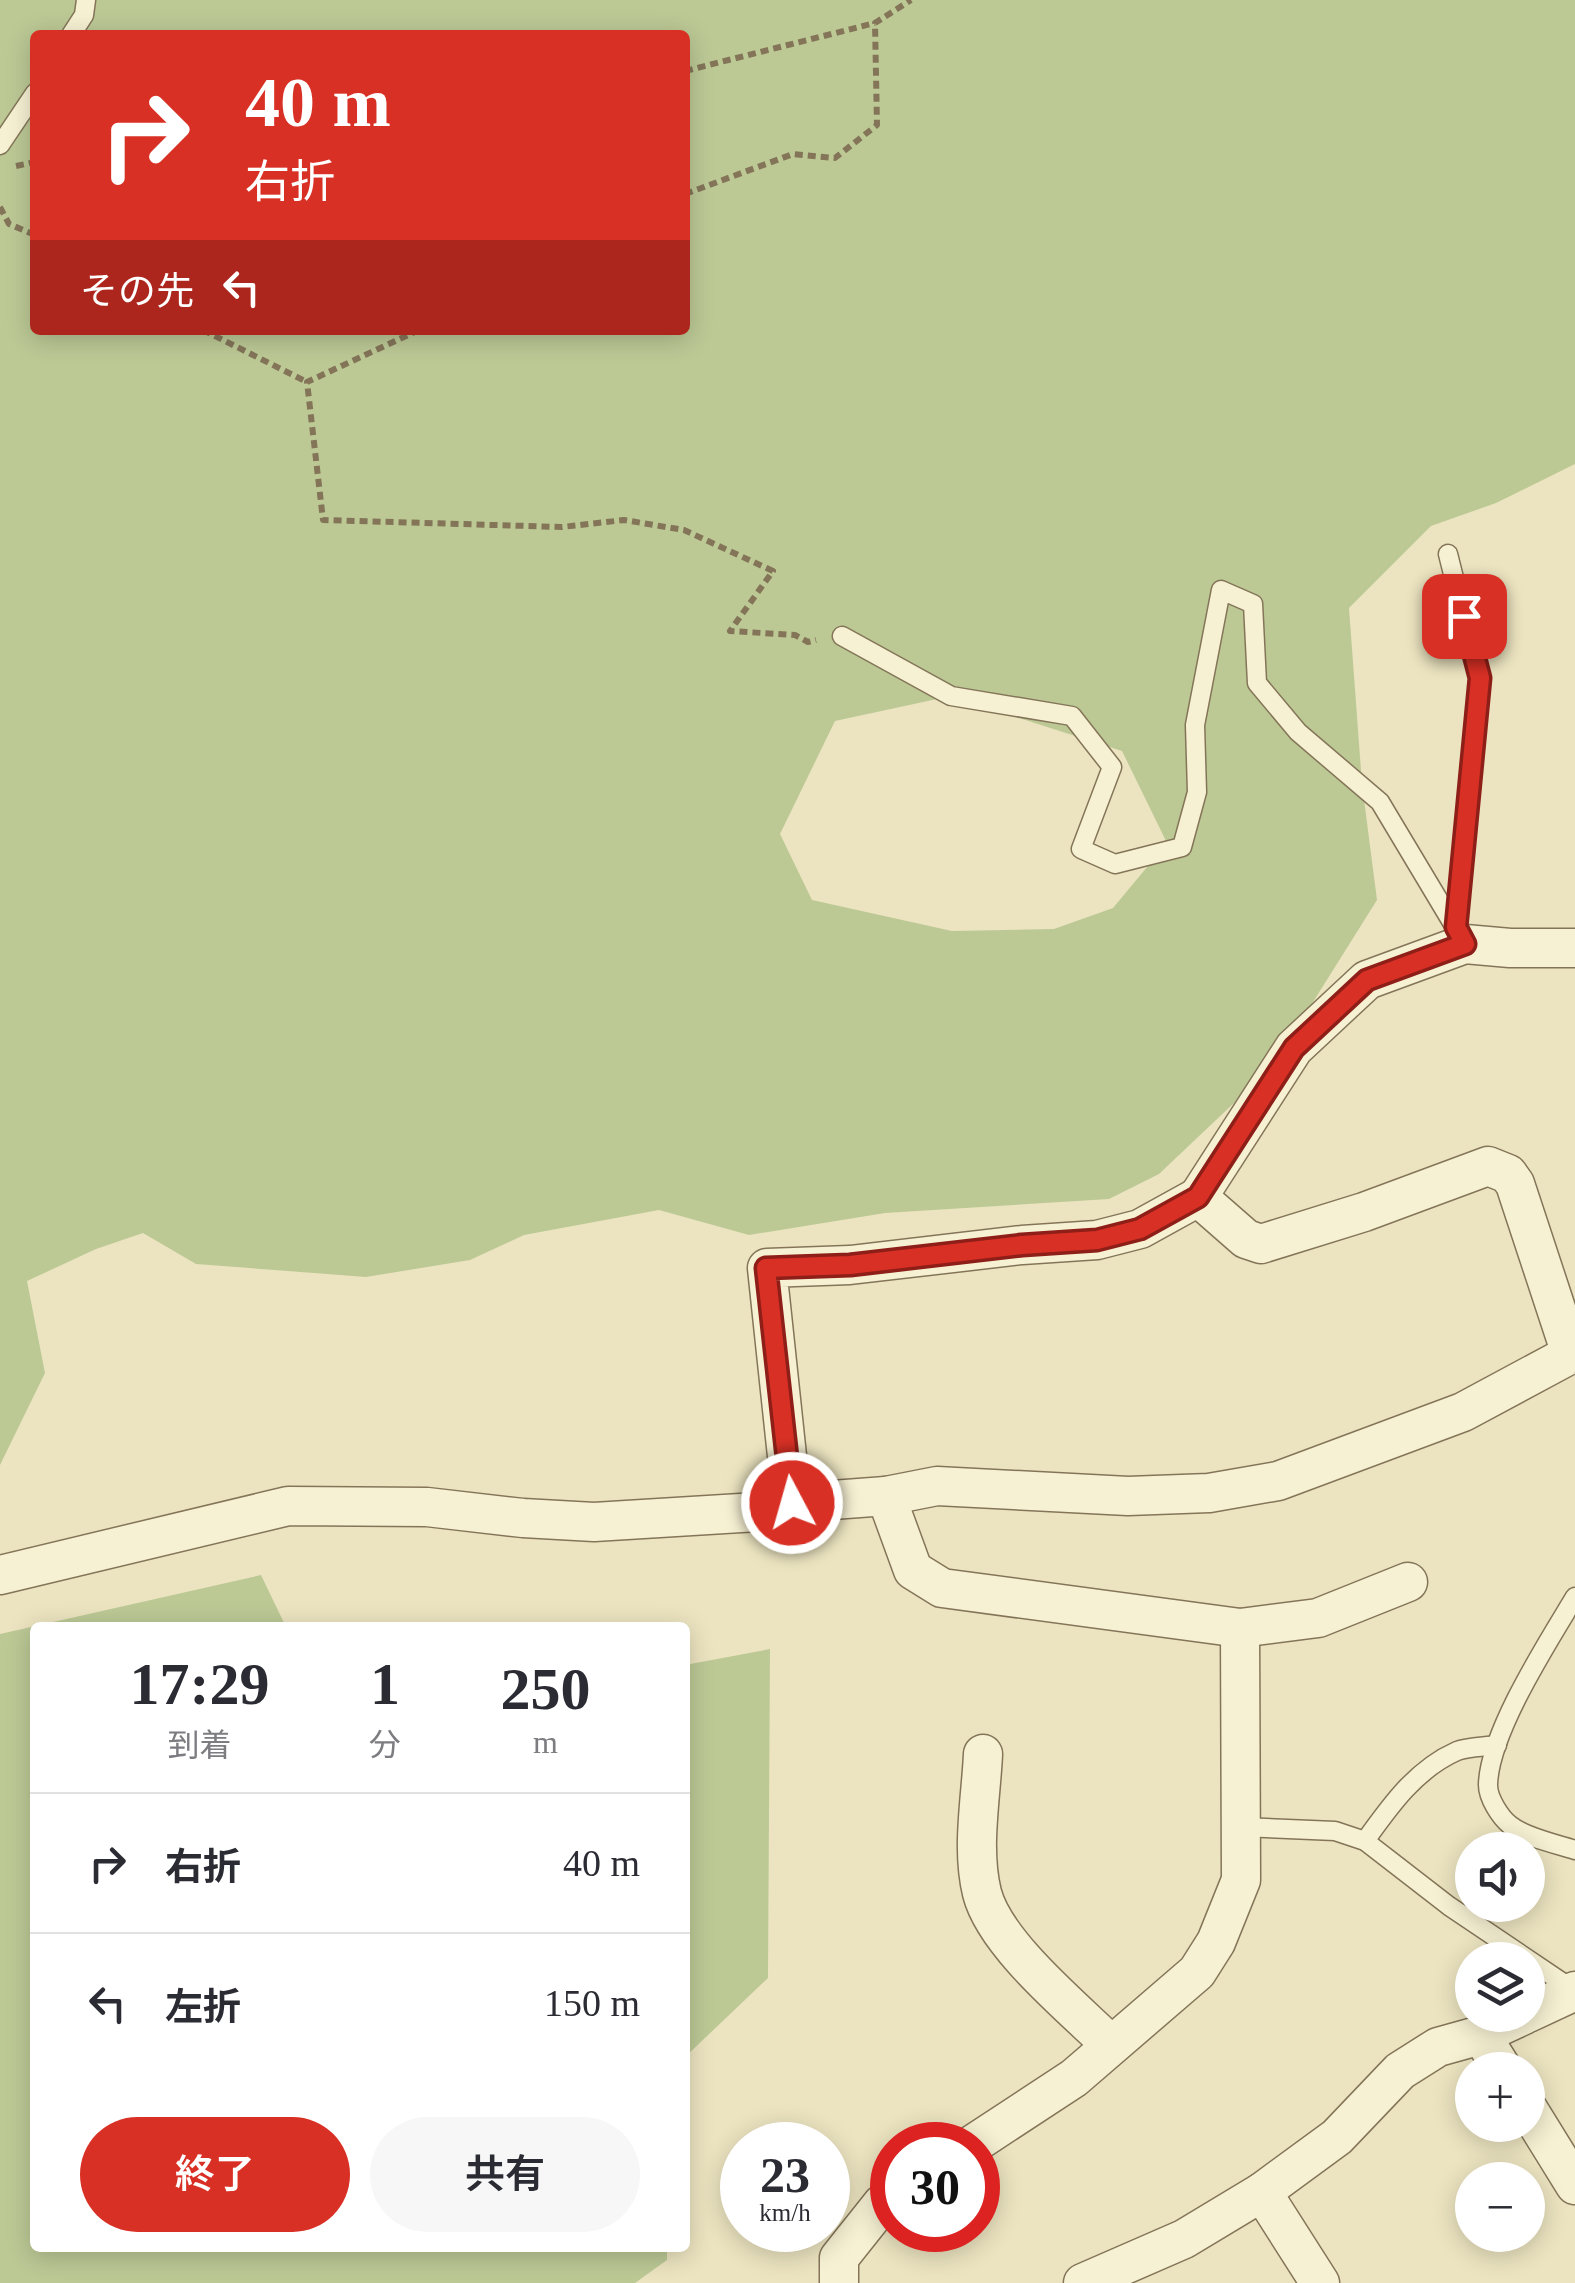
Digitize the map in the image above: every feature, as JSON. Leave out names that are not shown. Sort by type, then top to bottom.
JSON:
[{"type":"street","points":[[792,1503],[766,1268],[850,1265],[1097,1240],[1140,1229],[1198,1197],[1294,1048],[1367,980],[1460,935],[1510,948],[1575,948]]},
{"type":"street","points":[[0,1575],[288,1506],[428,1507],[594,1522],[758,1512],[792,1503],[886,1496],[937,1486],[1128,1496],[1209,1492],[1278,1481],[1463,1412],[1573,1352],[1515,1184],[1498,1169],[1478,1168],[1364,1212],[1261,1244],[1246,1239],[1198,1197]]},
{"type":"street","points":[[886,1496],[913,1570],[942,1588],[1240,1628],[1318,1618],[1408,1582]]},
{"type":"street","points":[[1000,2127],[1074,2078],[1197,1972],[1216,1942],[1241,1880],[1240,1628]]},
{"type":"street","points":[[984,1754],[978,1866],[991,1916],[1012,1945],[1110,2044]]},
{"type":"street","points":[[1545,2005],[1575,1991]]},
{"type":"street","points":[[1087,2282],[1184,2239],[1262,2192],[1337,2137],[1400,2070],[1438,2047],[1486,2032]]},
{"type":"street","points":[[1481,2034],[1492,2052]]},
{"type":"street","points":[[1545,2136],[1575,2184]]},
{"type":"street","points":[[1262,2192],[1320,2283]]},
{"type":"street","points":[[839,2283],[839,2258],[870,2219]]},
{"type":"lane","points":[[74,30],[84,15],[86,0]]},
{"type":"lane","points":[[0,145],[30,100]]},
{"type":"lane","points":[[1448,554],[1480,678],[1460,935]]},
{"type":"lane","points":[[842,636],[951,696],[1072,716],[1112,768],[1080,849],[1115,864],[1182,848],[1197,792],[1195,725],[1221,590],[1253,604],[1257,684],[1298,732],[1380,802],[1460,935]]},
{"type":"lane","points":[[1575,1597],[1534,1664],[1496,1744],[1488,1791],[1512,1827],[1575,1850]]},
{"type":"lane","points":[[1365,1840],[1417,1777],[1458,1751],[1496,1744]]},
{"type":"lane","points":[[1241,1827],[1335,1832],[1365,1840],[1449,1906],[1575,1991]]},
{"type":"path","points":[[690,70],[875,23],[911,0]]},
{"type":"path","points":[[690,192],[793,154],[835,158],[877,124],[875,23]]},
{"type":"path","points":[[0,207],[8,224],[30,233]]},
{"type":"path","points":[[212,335],[307,382]]},
{"type":"path","points":[[307,382],[408,335]]},
{"type":"path","points":[[307,382],[324,520],[562,527],[624,520],[684,530],[773,571],[730,630],[795,635],[808,642],[842,636]]},
{"type":"green space","points":[[0,0],[1575,0],[1575,464],[1496,503],[1431,526],[1349,608],[1362,784],[1377,900],[1308,1010],[1234,1103],[1159,1174],[1109,1199],[885,1213],[749,1235],[659,1210],[524,1235],[470,1260],[366,1277],[196,1264],[143,1233],[96,1249],[27,1281],[45,1373],[0,1465]],"holes":[[[951,696],[1122,751],[1167,843],[1113,908],[1054,929],[952,931],[812,900],[780,834],[835,721]]]},
{"type":"green space","points":[[261,1575],[284,1622],[53,1622]]},
{"type":"green space","points":[[30,1627],[30,2252],[667,2252],[667,2260],[635,2283],[0,2283],[0,1634]]},
{"type":"green space","points":[[770,1649],[768,1978],[690,2052],[690,1664]]},
{"type":"route","points":[[792,1503],[766,1268],[850,1265],[1097,1240],[1140,1229],[1198,1197],[1294,1048],[1367,980],[1465,944],[1456,927],[1480,678],[1464,616]]}]
